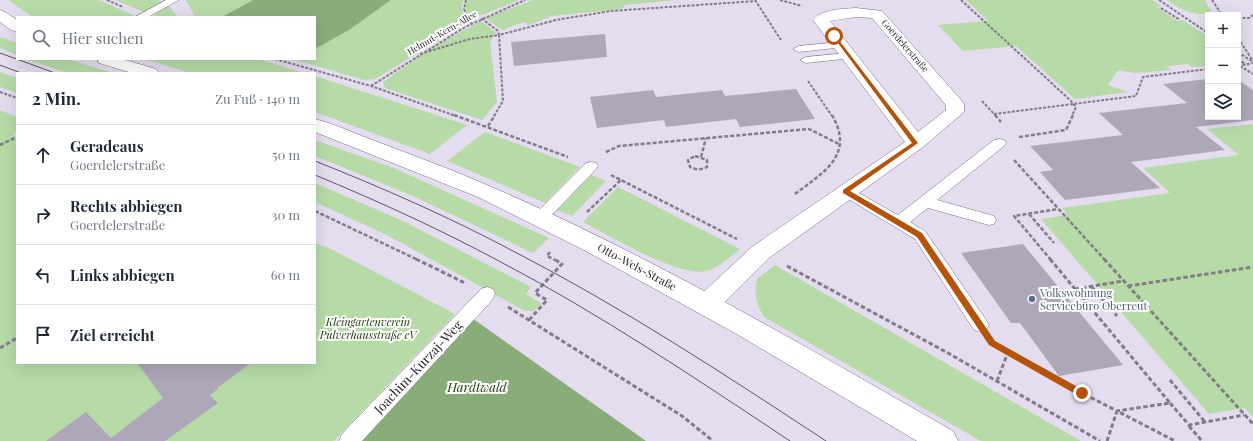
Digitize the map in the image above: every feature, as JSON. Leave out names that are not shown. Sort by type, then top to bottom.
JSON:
[{"type":"street","name":"Goerdelerstraße","points":[[707,304],[762,252],[845,191],[916,143],[955,112],[955,104],[876,14],[866,12],[826,16],[821,20],[916,143]]},
{"type":"street","points":[[0,15],[16,26]]},
{"type":"street","points":[[0,30],[16,33]]},
{"type":"street","points":[[108,60],[147,72]]},
{"type":"street","name":"Otto-Wels-Straße","points":[[316,125],[443,174],[540,218],[707,304],[942,441]]},
{"type":"lane","points":[[142,16],[174,0]]},
{"type":"lane","points":[[798,49],[844,50]]},
{"type":"lane","points":[[806,60],[844,50]]},
{"type":"lane","points":[[899,223],[998,143]]},
{"type":"lane","points":[[540,218],[591,166]]},
{"type":"lane","points":[[845,191],[920,235],[980,325]]},
{"type":"lane","points":[[926,202],[989,220]]},
{"type":"lane","name":"Joachim-Kurzaj-Weg","points":[[349,441],[487,294]]},
{"type":"path","points":[[466,0],[464,3],[464,12],[471,23]]},
{"type":"path","name":"Helmut-Kern-Allee","points":[[371,86],[417,55],[471,23],[525,0]]},
{"type":"path","points":[[417,55],[470,39],[499,35],[556,20],[611,11],[755,0],[784,44]]},
{"type":"path","points":[[961,0],[1076,107],[1066,130],[1006,139],[998,143],[1253,424]]},
{"type":"path","points":[[1158,0],[1205,30]]},
{"type":"path","points":[[1212,0],[1220,12]]},
{"type":"path","points":[[1170,7],[1161,8],[1180,20]]},
{"type":"path","points":[[1241,18],[1249,18],[1253,15]]},
{"type":"path","points":[[481,18],[498,31],[499,35],[503,100],[488,127]]},
{"type":"path","points":[[1241,43],[1253,62]]},
{"type":"path","points":[[1241,54],[1253,62]]},
{"type":"path","points":[[278,60],[371,86],[488,127],[622,179],[762,252],[997,381],[1100,441]]},
{"type":"path","points":[[1241,61],[1245,64]]},
{"type":"path","points":[[1241,65],[1253,62]]},
{"type":"path","points":[[1241,67],[1253,74]]},
{"type":"path","points":[[994,114],[1136,96],[1143,77],[1148,75],[1205,69]]},
{"type":"path","points":[[794,196],[835,161],[842,139],[837,123],[808,80]]},
{"type":"path","points":[[0,92],[16,98]]},
{"type":"path","points":[[591,166],[607,150],[619,146],[809,129],[841,145]]},
{"type":"path","points":[[0,145],[16,137]]},
{"type":"path","points":[[700,157],[706,138]]},
{"type":"path","points":[[692,157],[700,157],[708,162],[705,168],[695,169],[688,164],[688,160],[692,157]]},
{"type":"path","points":[[1058,209],[1014,216],[1202,441]]},
{"type":"path","points":[[316,211],[487,294]]},
{"type":"path","points":[[1029,213],[1054,243]]},
{"type":"path","points":[[1128,286],[1253,267]]},
{"type":"path","points":[[1075,289],[1123,281]]},
{"type":"path","points":[[1091,286],[1117,316]]},
{"type":"path","points":[[529,320],[682,416],[713,441]]},
{"type":"path","points":[[980,325],[992,343],[1175,441]]},
{"type":"path","points":[[0,348],[16,339]]},
{"type":"path","points":[[997,381],[1008,352]]},
{"type":"path","points":[[1170,380],[1206,422]]},
{"type":"path","points":[[1117,411],[1170,403]]},
{"type":"path","points":[[1107,441],[1117,411]]},
{"type":"path","points":[[1188,425],[1245,415]]},
{"type":"green space","points":[[8,0],[99,0],[135,16],[32,16]]},
{"type":"green space","points":[[115,0],[158,0],[163,3],[144,12]]},
{"type":"green space","points":[[186,0],[253,0],[224,16],[194,16]]},
{"type":"green space","points":[[253,0],[391,0],[349,30],[316,48],[316,16],[224,16]]},
{"type":"green space","points":[[391,0],[464,0],[462,9],[468,23],[375,79],[364,80],[296,60],[316,60],[316,48],[349,30]]},
{"type":"green space","points":[[468,0],[519,0],[472,19],[466,12],[466,3]]},
{"type":"green space","points":[[533,0],[676,0],[625,5],[622,9],[552,16],[529,25],[524,22],[502,30],[485,18]]},
{"type":"green space","points":[[966,0],[1152,0],[1162,6],[1157,7],[1177,21],[1183,20],[1205,35],[1205,66],[1192,67],[1187,64],[1167,66],[1171,70],[1134,73],[1118,70],[1108,85],[1128,92],[1075,99],[1016,46],[963,51],[938,25],[988,21]]},
{"type":"green space","points":[[1167,0],[1205,0],[1211,12],[1199,14],[1188,12]]},
{"type":"green space","points":[[169,6],[177,16],[156,16],[151,14]]},
{"type":"green space","points":[[481,21],[496,32],[490,42],[497,102],[482,120],[385,88],[383,82],[433,47]]},
{"type":"green space","points":[[0,37],[16,43],[16,55],[0,48]]},
{"type":"green space","points":[[29,60],[70,60],[110,72],[64,72]]},
{"type":"green space","points":[[148,60],[261,60],[301,72],[187,72]]},
{"type":"green space","points":[[0,72],[16,78],[16,93],[0,87]]},
{"type":"green space","points":[[316,76],[467,125],[430,154],[316,112]]},
{"type":"green space","name":"Kleingartenverein Pulverhausstraße eV","points":[[0,110],[16,117],[16,131],[13,135],[16,137],[16,364],[316,364],[316,243],[331,249],[455,314],[334,441],[0,441]]},
{"type":"green space","points":[[1253,124],[1253,417],[1245,408],[1209,414],[1041,219],[1068,215],[1062,208],[1170,193],[1143,168],[1239,155],[1207,129]]},
{"type":"green space","points":[[485,132],[580,167],[545,203],[447,161]]},
{"type":"green space","points":[[316,140],[396,169],[549,238],[533,253],[413,196],[316,156]]},
{"type":"green space","points":[[591,175],[606,181],[572,216],[557,210]]},
{"type":"green space","points":[[316,183],[403,221],[531,287],[526,294],[542,304],[533,311],[525,311],[387,235],[316,202]]},
{"type":"green space","points":[[618,187],[740,249],[714,268],[698,272],[682,269],[646,255],[583,222]]},
{"type":"green space","points":[[775,265],[1081,441],[981,441],[764,317],[756,299],[757,279]]},
{"type":"green space","name":"Hardtwald","points":[[469,316],[646,441],[356,441]]},
{"type":"building","points":[[605,34],[607,57],[514,66],[511,42]]},
{"type":"building","points":[[1205,79],[1205,120],[1241,120],[1241,82],[1253,90],[1253,120],[1196,127],[1225,150],[1131,162],[1160,188],[1065,200],[1040,172],[1053,170],[1030,146],[1123,135],[1099,113],[1187,103],[1163,84]]},
{"type":"building","points":[[796,89],[815,119],[740,127],[736,119],[666,127],[664,120],[597,128],[590,97],[653,90],[656,97],[722,90],[725,96]]},
{"type":"building","points":[[1023,244],[1123,365],[1059,376],[1020,323],[1011,323],[961,253]]},
{"type":"building","points":[[138,364],[250,364],[217,388],[218,389],[210,395],[218,403],[165,441],[46,441],[86,412],[111,438],[163,398]]},
{"type":"tram line","points":[[0,53],[16,59]]},
{"type":"tram line","points":[[19,60],[52,72]]},
{"type":"tram line","points":[[0,65],[18,72]]},
{"type":"tram line","points":[[316,161],[391,192],[489,238],[554,272],[672,342],[826,441]]},
{"type":"tram line","points":[[316,175],[385,205],[476,249],[537,281],[647,347],[790,441]]},
{"type":"place","name":"Volkswohnung Servicebüro Oberreut","points":[[1032,299]]},
{"type":"route","points":[[834,36],[916,143],[845,191],[920,235],[992,343],[1082,393]]}]
